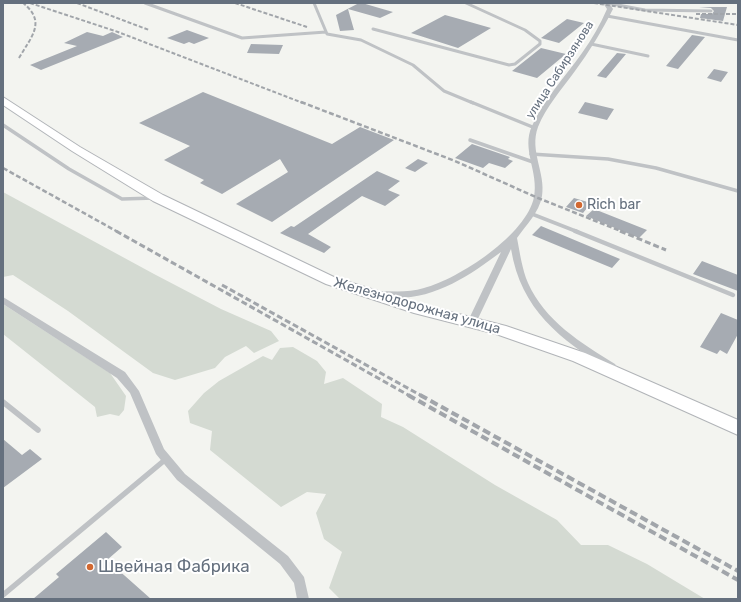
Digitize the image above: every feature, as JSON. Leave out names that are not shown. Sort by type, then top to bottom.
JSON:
[{"type":"main road","name":"Железнодорожная улица","points":[[3,100],[76,149],[158,198],[331,281],[367,294],[535,341],[636,381],[738,428]]},
{"type":"street","name":"улица Сабирзянова","points":[[513,238],[532,214],[539,191],[531,154],[532,134],[534,128],[591,44],[610,9],[607,3]]},
{"type":"street","points":[[367,294],[409,295],[443,286],[460,278],[513,238]]},
{"type":"street","points":[[472,323],[513,238]]},
{"type":"street","points":[[513,238],[515,259],[521,275],[545,318],[574,344],[636,381]]},
{"type":"street","points":[[3,300],[121,375],[134,391],[160,451],[181,477],[284,560],[300,581],[303,599]]},
{"type":"lane","points":[[145,3],[242,38],[326,32],[327,34],[361,40],[413,65],[444,91],[534,128]]},
{"type":"lane","points":[[314,3],[326,32]]},
{"type":"lane","points":[[373,29],[508,65],[515,64],[540,44],[540,41],[525,30],[466,3]]},
{"type":"lane","points":[[607,3],[620,7],[645,10],[711,11]]},
{"type":"lane","points":[[607,16],[738,40]]},
{"type":"lane","points":[[591,44],[648,56]]},
{"type":"lane","points":[[3,125],[69,169],[122,199],[132,200],[158,198]]},
{"type":"lane","points":[[470,140],[533,162]]},
{"type":"lane","points":[[531,154],[608,159],[656,168],[738,191]]},
{"type":"lane","points":[[532,214],[733,295]]},
{"type":"lane","points":[[3,402],[38,430]]},
{"type":"lane","points":[[3,595],[166,458]]},
{"type":"shaded area","points":[[3,192],[221,309],[271,331],[279,341],[254,353],[246,346],[225,357],[215,368],[175,380],[153,373],[68,311],[13,275],[3,277]]},
{"type":"shaded area","points":[[3,304],[110,373],[126,396],[124,410],[119,416],[110,414],[97,417],[95,407],[3,334]]},
{"type":"shaded area","points":[[293,347],[317,361],[326,372],[324,384],[343,378],[382,404],[381,417],[403,427],[495,485],[557,520],[581,545],[608,545],[647,564],[705,599],[340,599],[329,588],[342,552],[324,539],[316,513],[326,494],[307,492],[281,507],[210,450],[212,431],[190,423],[188,411],[204,393],[219,381],[263,356],[272,360],[280,348]]},
{"type":"building","points":[[359,3],[393,12],[380,18],[348,9],[354,30],[340,31],[336,15]]},
{"type":"building","points":[[699,7],[727,7],[723,21],[700,18],[701,14],[712,14],[714,11],[711,8]]},
{"type":"building","points":[[445,15],[491,28],[458,48],[411,33]]},
{"type":"building","points":[[567,19],[584,23],[559,43],[541,38]]},
{"type":"building","points":[[187,30],[209,38],[194,44],[189,42],[184,44],[167,38]]},
{"type":"building","points":[[87,32],[103,36],[112,32],[123,37],[41,70],[30,65],[77,46],[64,43]]},
{"type":"building","points":[[692,35],[705,37],[678,69],[666,66]]},
{"type":"building","points":[[251,44],[283,45],[279,54],[247,53]]},
{"type":"building","points":[[541,48],[566,54],[537,78],[512,71]]},
{"type":"building","points":[[617,53],[626,54],[606,78],[597,76]]},
{"type":"building","points":[[714,69],[728,72],[721,82],[707,78]]},
{"type":"building","points":[[203,92],[332,144],[360,127],[394,140],[272,222],[236,204],[288,172],[280,159],[222,194],[200,183],[204,180],[164,160],[190,146],[139,123]]},
{"type":"building","points":[[585,102],[614,109],[607,120],[578,113]]},
{"type":"building","points":[[472,144],[510,157],[508,159],[513,161],[505,168],[489,163],[483,168],[455,158]]},
{"type":"building","points":[[418,159],[428,163],[415,172],[405,168]]},
{"type":"building","points":[[377,171],[400,181],[388,190],[400,195],[385,206],[362,196],[308,234],[331,247],[324,253],[280,233],[291,226],[294,227]]},
{"type":"building","name":"Rich bar","points":[[574,198],[591,203],[583,213],[566,207]]},
{"type":"building","points":[[594,209],[647,230],[639,238],[586,216]]},
{"type":"building","points":[[541,226],[620,259],[612,268],[532,235]]},
{"type":"building","points":[[702,261],[738,275],[738,291],[693,274]]},
{"type":"building","points":[[721,313],[738,320],[738,334],[727,354],[720,350],[717,354],[700,347]]},
{"type":"building","points":[[3,439],[22,455],[30,449],[42,459],[3,488]]},
{"type":"building","name":"Швейная Фабрика","points":[[106,532],[122,547],[107,560],[151,599],[33,599],[59,577],[56,574]]},
{"type":"railway","points":[[19,58],[32,36],[35,23],[34,17],[30,10],[23,3]]},
{"type":"railway","points":[[30,3],[118,32],[303,103]]},
{"type":"railway","points":[[77,3],[149,30]]},
{"type":"railway","points":[[235,3],[307,27]]},
{"type":"railway","points":[[594,3],[738,25]]},
{"type":"railway","points":[[696,14],[738,14]]},
{"type":"railway","points":[[301,102],[455,161],[538,198],[623,232]]},
{"type":"railway","points":[[3,168],[118,232]]},
{"type":"railway","points":[[116,231],[410,396]]},
{"type":"railway","points":[[620,231],[666,250]]},
{"type":"railway","points":[[222,285],[422,396]]},
{"type":"railway","points":[[408,395],[738,580]]},
{"type":"railway","points":[[420,395],[738,571]]},
{"type":"place","name":"Rich bar","points":[[579,205]]},
{"type":"place","name":"Швейная Фабрика","points":[[90,567]]}]
